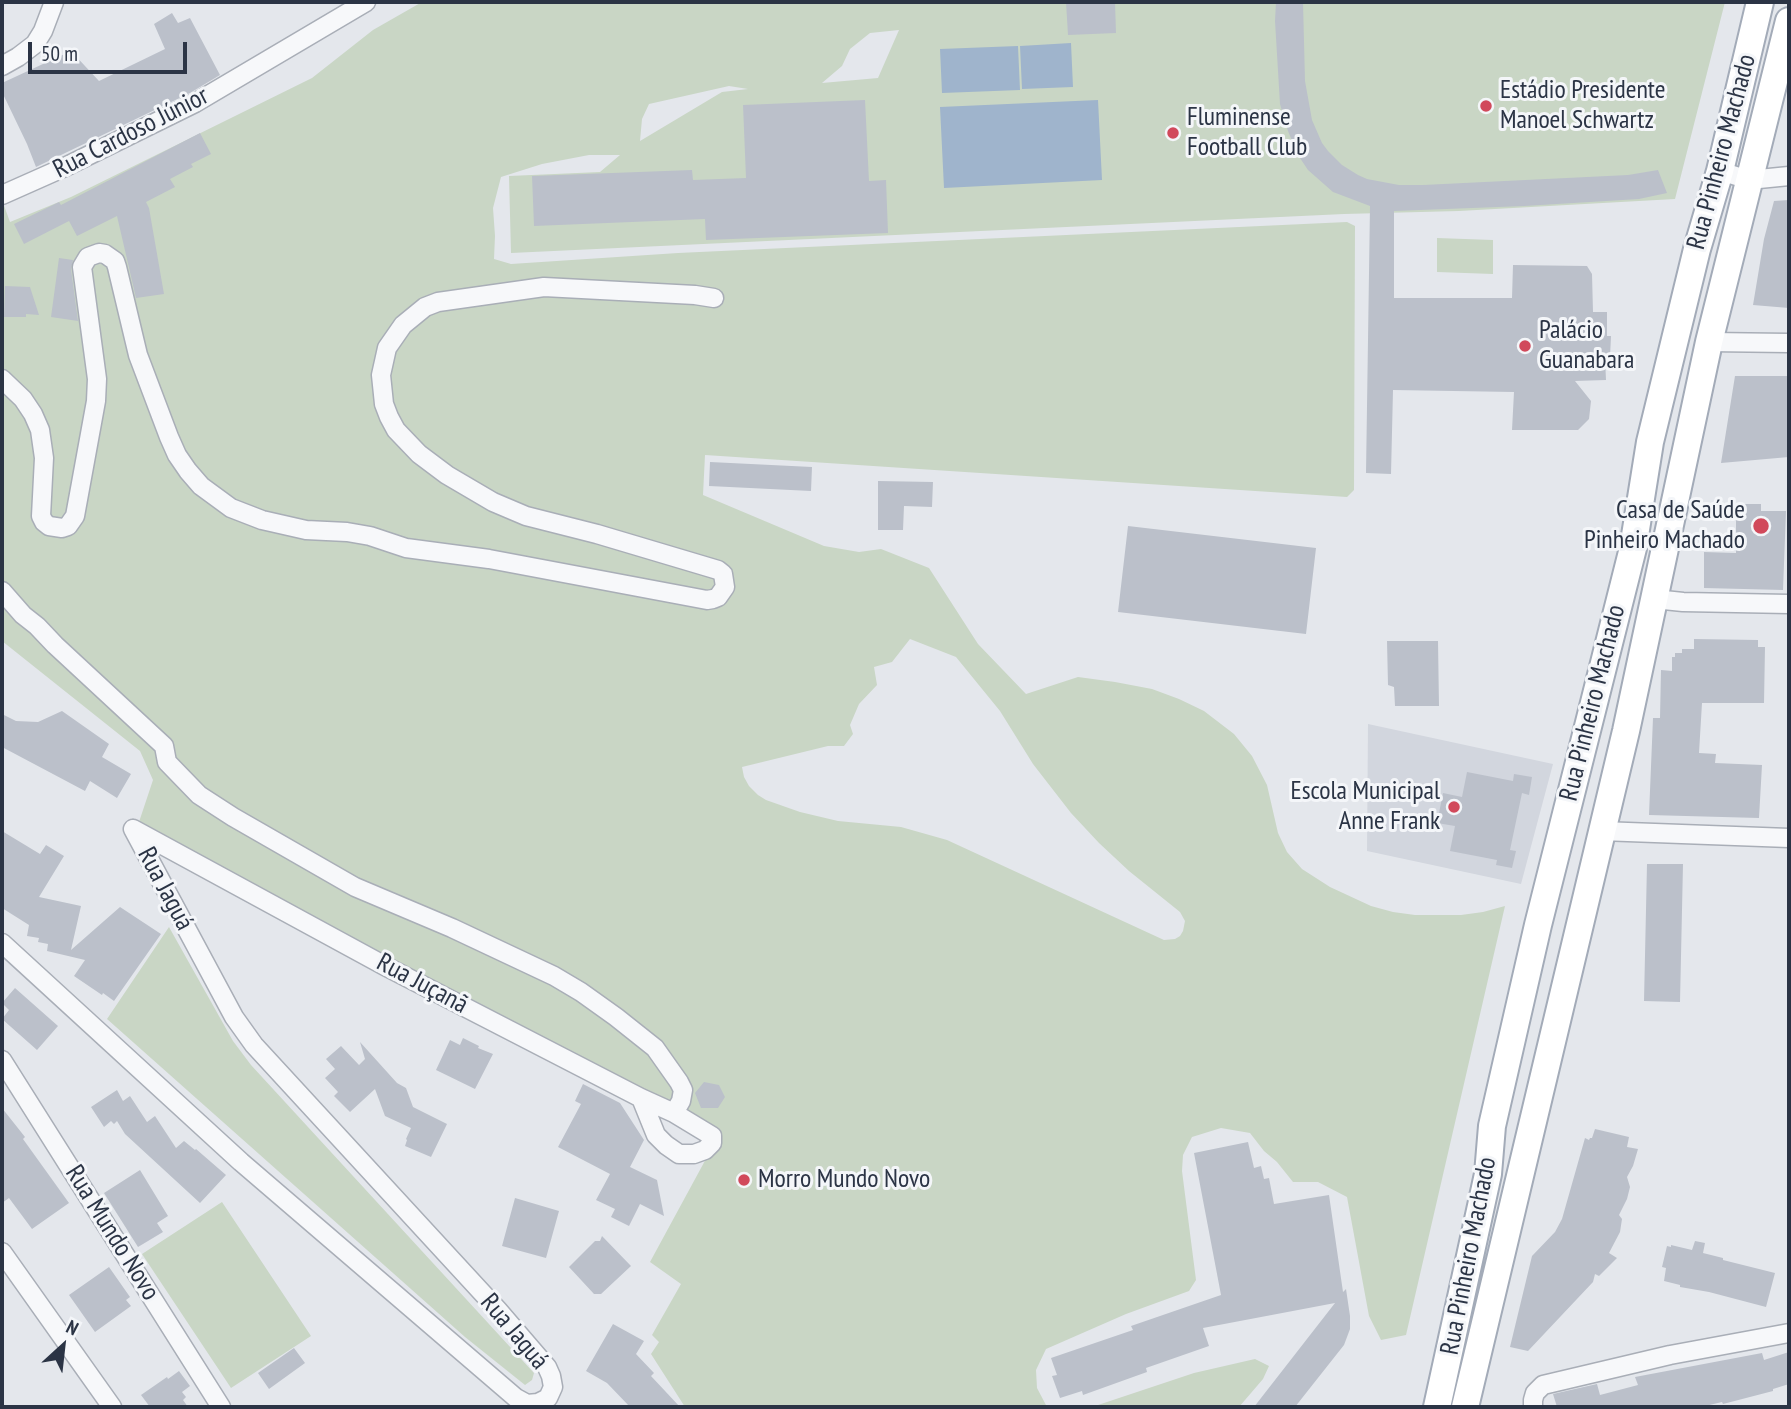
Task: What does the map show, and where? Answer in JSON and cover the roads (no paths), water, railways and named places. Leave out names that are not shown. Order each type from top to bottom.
[{"type":"main road","name":"Rua Pinheiro Machado","points":[[1437,1407],[1488,1174],[1492,1126],[1526,976],[1633,548],[1656,416],[1697,249],[1720,171],[1760,2]]},
{"type":"main road","name":"Rua Pinheiro Machado","points":[[1465,1407],[1626,731],[1709,342],[1789,21]]},
{"type":"street","points":[[2,66],[34,44],[43,31],[54,2]]},
{"type":"street","name":"Rua Cardoso Júnior","points":[[2,195],[195,103],[366,2]]},
{"type":"street","points":[[1720,171],[1749,180],[1789,176]]},
{"type":"street","points":[[2,379],[23,399],[40,430],[44,458],[41,516],[49,526],[68,526],[75,516],[96,401],[97,379],[82,267],[88,257],[105,254],[115,261],[138,355],[177,455],[201,486],[231,508],[262,520],[306,530],[370,536],[406,548],[489,559],[707,600],[719,597],[725,587],[723,574],[718,570],[526,516],[493,502],[447,475],[419,454],[396,430],[384,404],[381,375],[387,348],[398,330],[413,315],[438,302],[544,287],[714,298]]},
{"type":"street","points":[[1709,342],[1789,343]]},
{"type":"street","points":[[2,591],[23,615],[164,746],[167,762],[199,794],[233,817],[355,887],[452,928],[545,972],[581,992],[616,1017],[655,1048],[679,1082],[683,1090],[681,1101],[674,1113]]},
{"type":"street","points":[[1654,599],[1789,604]]},
{"type":"street","name":"Rua Juçanã","points":[[133,830],[385,966],[674,1113],[712,1136],[712,1143],[705,1150],[694,1154],[679,1154],[656,1135],[641,1098]]},
{"type":"street","name":"Rua Jaguá","points":[[2,943],[241,1162],[516,1398],[527,1404],[548,1398],[553,1387],[547,1367],[498,1310],[254,1045],[240,1026],[133,830]]},
{"type":"street","points":[[1601,831],[1789,838]]},
{"type":"street","name":"Rua Mundo Novo","points":[[2,1060],[220,1407]]},
{"type":"street","points":[[2,1252],[112,1407]]},
{"type":"street","points":[[1533,1407],[1535,1393],[1543,1385],[1670,1355],[1789,1333]]},
{"type":"water","points":[[1071,43],[1073,87],[1022,89],[1020,46]]},
{"type":"water","points":[[1018,46],[1020,90],[942,93],[940,49]]},
{"type":"water","points":[[1098,100],[1102,180],[944,188],[940,107]]},
{"type":"place","name":"Estádio Presidente Manoel Schwartz","points":[[1486,106]]},
{"type":"place","name":"Fluminense Football Club","points":[[1173,133]]},
{"type":"place","name":"Palácio Guanabara","points":[[1525,346]]},
{"type":"place","name":"Casa de Saúde Pinheiro Machado","points":[[1761,526]]},
{"type":"place","name":"Escola Municipal Anne Frank","points":[[1454,807]]},
{"type":"place","name":"Morro Mundo Novo","points":[[744,1180]]}]
